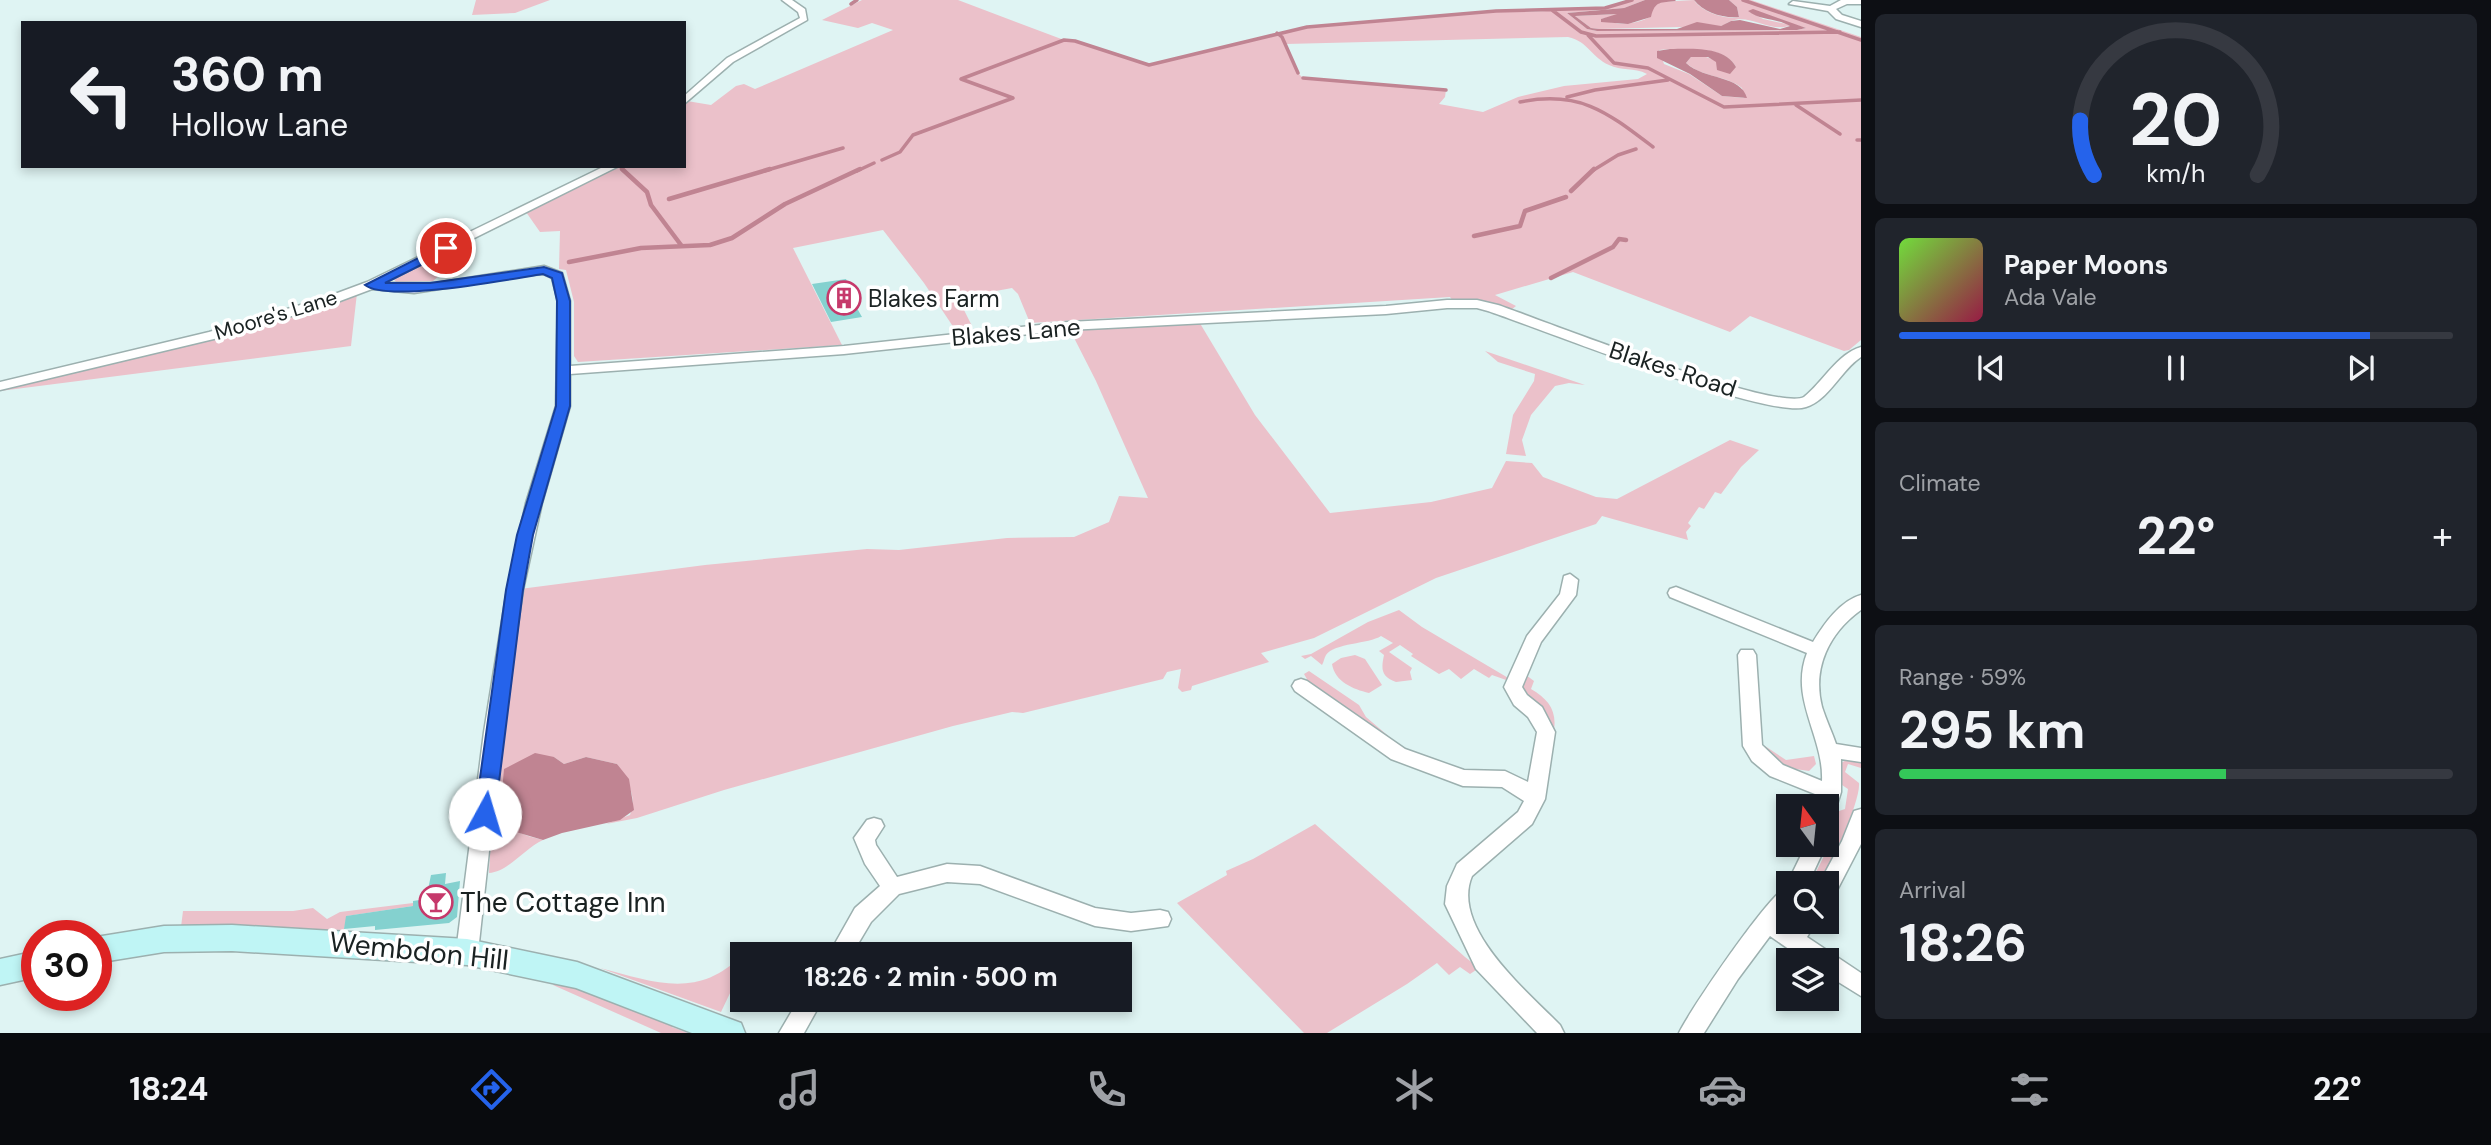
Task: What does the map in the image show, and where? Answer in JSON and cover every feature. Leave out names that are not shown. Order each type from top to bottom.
[{"type":"main road","name":"Wembdon Hill","points":[[112,947],[164,939],[232,938],[467,952],[577,975],[730,1033]]},
{"type":"main road","points":[[0,972],[21,967]]},
{"type":"street","points":[[686,99],[730,60],[800,22],[804,18],[802,11],[786,0]]},
{"type":"street","points":[[1793,4],[1831,9],[1850,0],[1861,1]]},
{"type":"street","points":[[1831,9],[1839,17],[1861,24]]},
{"type":"street","name":"Moore's Lane","points":[[0,386],[250,326],[371,285],[610,168]]},
{"type":"street","points":[[371,285],[398,288],[430,286],[534,271],[553,272],[560,280],[564,301],[565,395],[559,427],[525,535],[509,625],[467,952]]},
{"type":"street","name":"Blakes Lane","points":[[565,370],[806,353],[1068,326],[1468,304]]},
{"type":"street","name":"Blakes Road","points":[[1468,304],[1527,319],[1635,358],[1790,406],[1807,402],[1835,372],[1861,351]]},
{"type":"street","points":[[1552,1033],[1484,962],[1456,904],[1457,886],[1464,870],[1525,818],[1535,799],[1546,732],[1535,712],[1520,701],[1513,687],[1533,640],[1568,595],[1570,580]]},
{"type":"street","points":[[1676,593],[1816,650]]},
{"type":"street","points":[[1829,794],[1828,750],[1811,696],[1810,675],[1816,650],[1834,624],[1861,600]]},
{"type":"street","points":[[1747,655],[1753,746],[1758,757],[1818,794]]},
{"type":"street","points":[[1301,685],[1398,754],[1462,778],[1505,779],[1526,790],[1535,799]]},
{"type":"street","points":[[1828,750],[1861,755]]},
{"type":"street","points":[[1839,871],[1861,817]]},
{"type":"street","points":[[874,826],[864,838],[866,847],[893,887]]},
{"type":"street","points":[[846,942],[863,915],[893,887],[947,873],[980,875],[1095,917],[1131,922],[1160,919]]},
{"type":"street","points":[[1691,1033],[1730,972],[1776,910]]},
{"type":"street","points":[[1766,922],[1776,925]]},
{"type":"street","points":[[1802,934],[1813,948]]},
{"type":"street","points":[[1839,971],[1861,986]]},
{"type":"street","points":[[791,1033],[804,1012]]},
{"type":"shaded area","points":[[476,0],[550,0],[515,13],[472,15]]},
{"type":"shaded area","points":[[862,0],[958,0],[1064,40],[1075,41],[1149,65],[1307,27],[1496,11],[1605,8],[1632,0],[1645,0],[1624,8],[1567,13],[1587,29],[1597,31],[1806,28],[1748,11],[1763,19],[1791,25],[1776,27],[1738,19],[1721,26],[1599,29],[1591,28],[1575,16],[1617,14],[1619,15],[1601,19],[1620,24],[1632,23],[1650,17],[1654,4],[1658,2],[1694,0],[1708,11],[1733,18],[1739,17],[1737,7],[1729,0],[1751,0],[1861,37],[1861,340],[1844,351],[1750,316],[1730,332],[1573,272],[1495,295],[1516,306],[1511,310],[1484,301],[1453,301],[1450,297],[1030,323],[1018,294],[1012,288],[958,298],[972,326],[954,328],[924,283],[883,230],[793,248],[842,345],[578,362],[574,356],[574,302],[566,270],[559,269],[560,231],[540,232],[526,212],[617,168],[686,168],[687,101],[711,105],[736,86],[744,84],[755,89],[893,30],[872,23],[858,28],[822,20]],"holes":[[[1568,37],[1575,39],[1609,65],[1647,74],[1638,79],[1564,86],[1518,97],[1483,112],[1439,104],[1445,97],[1446,90],[1303,78],[1298,73],[1286,44]],[[1659,50],[1707,50],[1724,55],[1736,67],[1703,56],[1691,57],[1686,63],[1736,84],[1742,88],[1744,98],[1722,96],[1689,74],[1664,64]]]},
{"type":"shaded area","points":[[1645,0],[1676,1],[1659,3],[1651,17],[1628,24],[1601,22],[1601,19],[1617,14],[1575,16],[1591,28],[1599,29],[1677,29],[1697,22],[1721,26],[1740,20],[1780,29],[1790,26],[1748,11],[1753,9],[1806,28],[1797,30],[1597,31],[1587,29],[1567,13],[1624,8]]},
{"type":"shaded area","points":[[1694,0],[1729,0],[1737,7],[1739,17],[1714,14]]},
{"type":"shaded area","points":[[1707,50],[1724,55],[1736,67],[1730,74],[1717,70],[1716,62],[1708,57],[1691,57],[1686,63],[1737,85],[1747,98],[1722,96],[1690,74],[1657,58],[1657,51]]},
{"type":"shaded area","points":[[443,252],[448,260],[447,269],[433,281],[396,282],[393,278]]},
{"type":"shaded area","points":[[357,293],[351,346],[0,391],[0,388]]},
{"type":"shaded area","points":[[1198,320],[1255,415],[1330,513],[1431,502],[1492,488],[1506,461],[1532,463],[1543,477],[1596,497],[1617,499],[1730,440],[1759,450],[1741,467],[1721,494],[1715,492],[1704,509],[1699,507],[1688,523],[1691,526],[1686,532],[1688,540],[1602,516],[1596,524],[1436,578],[1314,638],[1261,653],[1269,662],[1192,686],[1191,690],[1182,692],[1178,688],[1181,669],[1167,672],[1163,679],[1023,713],[1012,712],[953,726],[724,790],[637,818],[606,824],[630,815],[632,808],[630,789],[617,764],[586,757],[564,764],[554,757],[500,814],[512,829],[543,840],[503,869],[489,873],[495,765],[520,589],[705,565],[867,549],[899,550],[1007,538],[1074,537],[1109,522],[1119,496],[1148,498],[1096,381],[1068,326]]},
{"type":"shaded area","points":[[1485,351],[1585,385],[1569,383],[1555,386],[1531,415],[1522,440],[1526,456],[1506,454],[1513,415],[1534,381],[1535,374],[1498,362]]},
{"type":"shaded area","points":[[1399,610],[1422,627],[1510,679],[1509,681],[1492,675],[1489,678],[1474,669],[1461,679],[1449,669],[1439,674],[1411,656],[1413,654],[1400,645],[1389,652],[1412,668],[1412,680],[1396,682],[1385,675],[1384,655],[1379,651],[1393,643],[1381,636],[1336,648],[1326,655],[1322,665],[1311,656],[1305,659],[1301,656],[1311,654],[1368,622]]},
{"type":"shaded area","points":[[1355,655],[1365,659],[1382,685],[1369,693],[1346,684],[1334,670],[1332,664],[1341,658]]},
{"type":"shaded area","points":[[1309,671],[1359,705],[1366,717],[1393,740],[1387,741],[1308,681],[1304,674]]},
{"type":"shaded area","points":[[1526,675],[1534,681],[1531,689],[1542,697],[1553,711],[1554,730],[1543,709],[1519,690]]},
{"type":"shaded area","points":[[1765,746],[1786,760],[1814,756],[1816,764],[1809,771],[1782,767],[1760,747]]},
{"type":"shaded area","points":[[535,753],[554,757],[564,764],[586,757],[617,764],[629,779],[634,810],[620,820],[543,840],[516,832],[500,814],[504,769]]},
{"type":"shaded area","points":[[1850,758],[1861,759],[1861,768],[1848,764],[1845,772],[1859,783],[1855,804],[1839,844],[1839,811],[1845,809],[1848,789],[1839,783],[1841,763]]},
{"type":"shaded area","points":[[1315,824],[1479,968],[1470,974],[1460,967],[1449,975],[1437,963],[1327,1033],[1304,1033],[1177,903],[1227,875],[1226,871]]},
{"type":"shaded area","points":[[1823,858],[1832,858],[1826,871],[1816,871]]},
{"type":"shaded area","points":[[413,903],[413,906],[347,916],[344,930],[181,927],[183,911],[293,911],[313,908],[327,919],[340,912]]},
{"type":"shaded area","points":[[730,965],[730,993],[721,1012],[600,968],[675,984],[709,978]]},
{"type":"shaded area","points":[[557,981],[674,1022],[672,1027],[688,1033],[661,1033],[553,985]]},
{"type":"building","name":"Blakes Farm","points":[[846,279],[853,293],[849,294],[862,317],[831,322],[812,284]]},
{"type":"building","name":"The Cottage Inn","points":[[446,873],[445,884],[460,881],[457,917],[449,923],[375,930],[375,926],[344,929],[346,916],[413,906],[413,901],[426,899],[431,875]]},
{"type":"waterway","points":[[851,4],[857,0]]},
{"type":"waterway","points":[[1278,34],[1307,27],[1496,11],[1605,8],[1632,0]]},
{"type":"waterway","points":[[1743,0],[1838,32]]},
{"type":"waterway","points":[[1552,10],[1581,32],[1596,36],[1838,32]]},
{"type":"waterway","points":[[1838,32],[1861,40]]},
{"type":"waterway","points":[[882,160],[900,152],[913,135],[1013,98],[961,79],[1064,40],[1075,41],[1149,65],[1278,34]]},
{"type":"waterway","points":[[1278,34],[1298,73]]},
{"type":"waterway","points":[[1588,35],[1614,63],[1648,68],[1724,107],[1861,100]]},
{"type":"waterway","points":[[1303,78],[1446,90]]},
{"type":"waterway","points":[[1567,97],[1595,90],[1668,80]]},
{"type":"waterway","points":[[1520,102],[1560,99],[1592,107],[1607,114],[1653,147]]},
{"type":"waterway","points":[[1796,105],[1840,134]]},
{"type":"waterway","points":[[764,171],[843,148]]},
{"type":"waterway","points":[[1592,171],[1618,155],[1636,149]]},
{"type":"waterway","points":[[857,171],[874,163]]},
{"type":"waterway","points":[[624,171],[622,169],[647,192],[651,205],[681,245]]},
{"type":"waterway","points":[[669,199],[770,169]]},
{"type":"waterway","points":[[569,262],[641,248],[710,245],[732,238],[785,204],[860,169]]},
{"type":"waterway","points":[[1571,191],[1594,169]]},
{"type":"waterway","points":[[1474,236],[1520,226],[1525,211],[1566,197]]},
{"type":"waterway","points":[[1551,278],[1613,247],[1619,239],[1626,240]]},
{"type":"place","name":"Blakes Farm","points":[[844,298]]},
{"type":"place","name":"The Cottage Inn","points":[[436,902]]},
{"type":"route","points":[[446,248],[371,285],[398,288],[430,286],[544,270],[558,275],[564,301],[565,395],[559,427],[525,535],[514,590],[485,814]]}]
